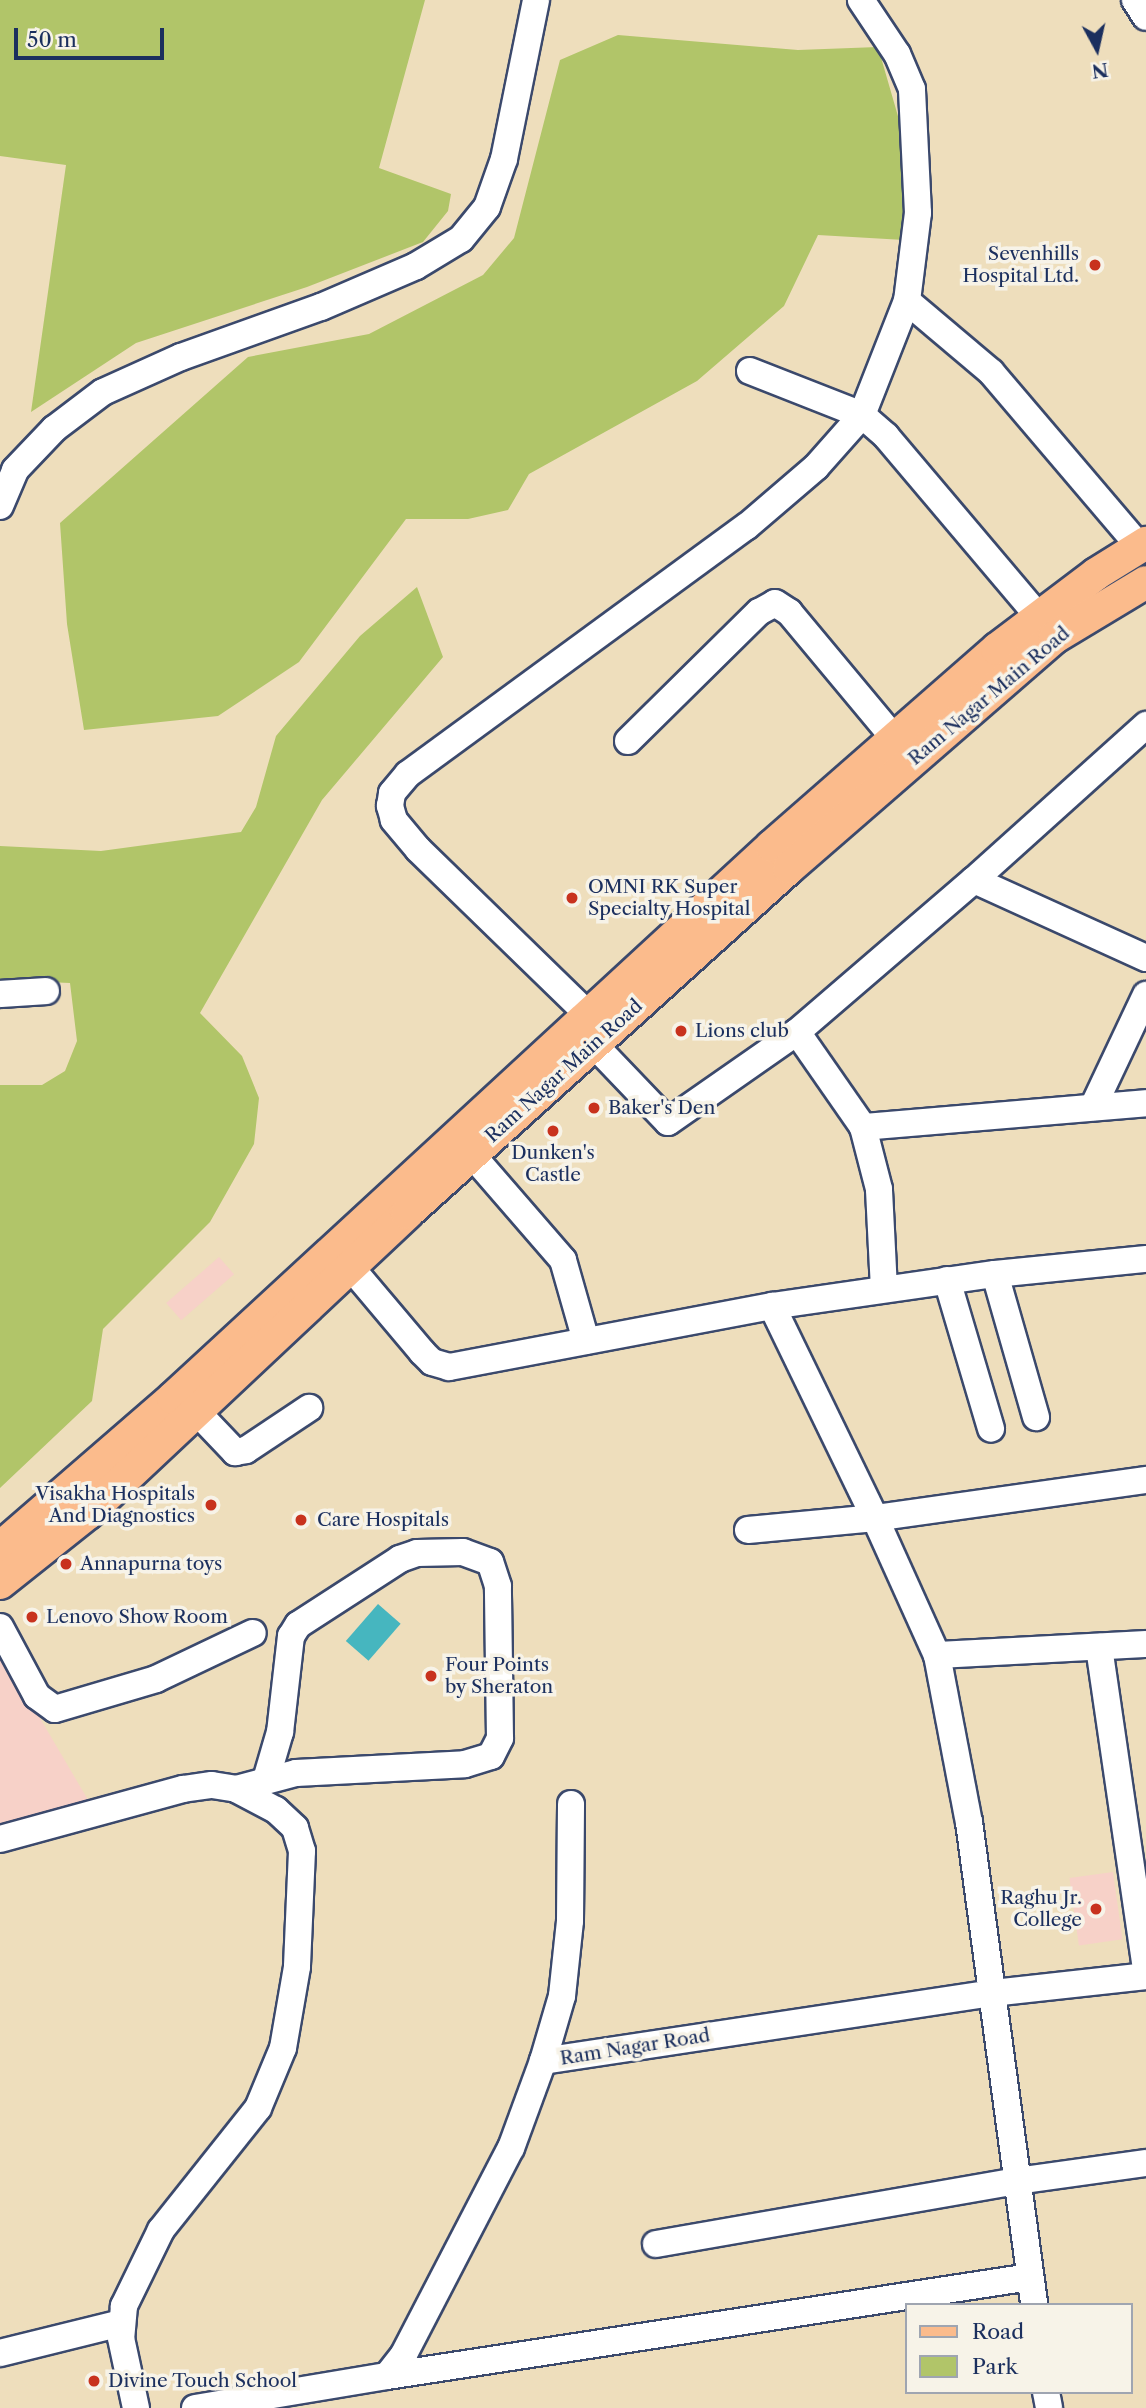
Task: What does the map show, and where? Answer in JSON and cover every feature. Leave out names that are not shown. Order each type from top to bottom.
[{"type":"main road","points":[[0,1548],[173,1398],[343,1258],[592,1030],[895,738],[1038,616],[1143,545]]},
{"type":"main road","name":"Ram Nagar Main Road","points":[[0,1583],[89,1513],[196,1411],[343,1258],[472,1155],[592,1030],[1055,637],[1146,582]]},
{"type":"street","points":[[0,506],[15,470],[54,429],[103,392],[181,357],[321,307],[416,266],[461,239],[487,207],[504,159],[536,0]]},
{"type":"street","points":[[861,0],[897,54],[912,89],[918,213],[907,301],[862,415],[816,467],[746,527],[408,774],[393,793],[390,806],[394,820],[418,849],[592,1030],[668,1122],[797,1032],[974,880],[1146,725]]},
{"type":"street","points":[[1135,0],[1146,17]]},
{"type":"street","points":[[907,301],[991,372],[1143,545]]},
{"type":"street","points":[[750,371],[862,415],[886,436],[1038,616]]},
{"type":"street","points":[[628,741],[759,612],[775,603],[789,612],[895,738]]},
{"type":"street","points":[[974,880],[1146,957]]},
{"type":"street","points":[[0,994],[46,991]]},
{"type":"street","points":[[1093,1107],[1146,995]]},
{"type":"street","points":[[797,1032],[863,1127],[879,1189],[884,1289]]},
{"type":"street","points":[[863,1127],[1146,1103]]},
{"type":"street","points":[[472,1155],[563,1260],[586,1341]]},
{"type":"street","points":[[343,1258],[432,1362],[449,1367],[486,1363],[772,1306],[947,1280],[1146,1259]]},
{"type":"street","points":[[995,1274],[1036,1417]]},
{"type":"street","points":[[947,1280],[991,1429]]},
{"type":"street","points":[[772,1306],[875,1518],[937,1655],[969,1822],[1034,2303]]},
{"type":"street","points":[[196,1411],[235,1452],[246,1450],[309,1408]]},
{"type":"street","points":[[748,1530],[875,1518],[1146,1480]]},
{"type":"street","points":[[0,1839],[183,1789],[212,1785],[236,1788],[266,1780],[332,1770],[465,1765],[491,1756],[500,1738],[498,1586],[491,1562],[463,1552],[408,1556],[363,1579],[298,1625],[291,1636],[280,1732],[266,1780]]},
{"type":"street","points":[[0,1627],[37,1696],[55,1709],[156,1679],[253,1633]]},
{"type":"street","points":[[937,1655],[1146,1644]]},
{"type":"street","points":[[1099,1647],[1146,1974]]},
{"type":"street","points":[[136,2408],[121,2323],[137,2276],[161,2230],[258,2108],[283,2048],[297,1967],[302,1851],[295,1828],[286,1819],[236,1788]]},
{"type":"street","points":[[543,2061],[562,1996],[570,1921],[571,1804]]},
{"type":"street","name":"Ram Nagar Road","points":[[387,2376],[404,2354],[512,2148],[543,2061],[993,1993],[1146,1974]]},
{"type":"street","points":[[656,2244],[1016,2181],[1146,2164]]},
{"type":"street","points":[[195,2408],[1030,2277]]},
{"type":"street","points":[[0,2353],[121,2323]]},
{"type":"shaded area","points":[[219,1257],[234,1274],[181,1320],[166,1303]]},
{"type":"shaded area","points":[[0,1650],[91,1805],[0,1829]]},
{"type":"shaded area","name":"Raghu Jr. College","points":[[1113,1872],[1122,1939],[1079,1945],[1069,1878]]},
{"type":"green space","points":[[0,0],[425,0],[379,168],[451,194],[448,211],[423,242],[307,287],[136,343],[31,412],[66,165],[0,156]]},
{"type":"green space","points":[[618,35],[798,50],[878,47],[904,137],[904,240],[818,235],[784,306],[697,381],[529,474],[508,510],[468,519],[406,519],[299,662],[218,716],[84,730],[67,624],[60,523],[248,357],[369,334],[483,275],[514,238],[560,60]]},
{"type":"green space","points":[[417,587],[443,657],[322,800],[200,1013],[242,1056],[259,1098],[254,1144],[210,1222],[103,1329],[92,1401],[0,1488],[0,1085],[42,1085],[65,1071],[77,1041],[70,983],[0,980],[0,846],[101,851],[241,832],[256,807],[276,736],[360,636]]},
{"type":"water","points":[[378,1604],[401,1624],[368,1661],[346,1641]]},
{"type":"place","name":"Sevenhills Hospital Ltd.","points":[[1095,265]]},
{"type":"place","name":"OMNI RK Super Specialty Hospital","points":[[572,898]]},
{"type":"place","name":"Lions club","points":[[681,1031]]},
{"type":"place","name":"Baker's Den","points":[[594,1108]]},
{"type":"place","name":"Dunken's Castle","points":[[553,1131]]},
{"type":"place","name":"Visakha Hospitals And Diagnostics","points":[[211,1505]]},
{"type":"place","name":"Care Hospitals","points":[[301,1520]]},
{"type":"place","name":"Annapurna toys","points":[[66,1564]]},
{"type":"place","name":"Lenovo Show Room","points":[[32,1617]]},
{"type":"place","name":"Four Points by Sheraton","points":[[431,1676]]},
{"type":"place","name":"Raghu Jr. College","points":[[1096,1909]]},
{"type":"place","name":"Divine Touch School","points":[[94,2381]]}]
